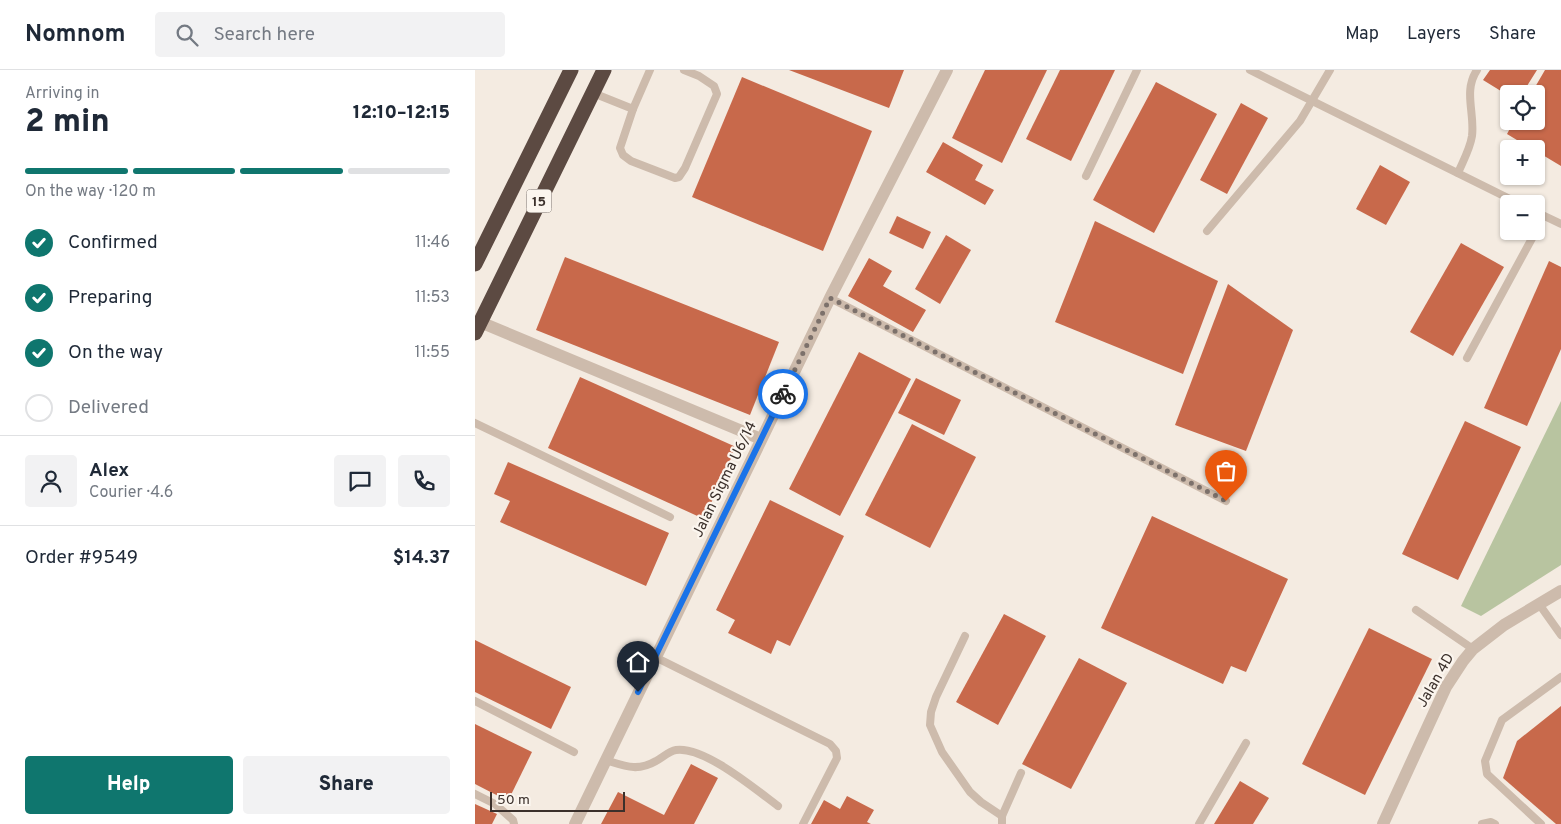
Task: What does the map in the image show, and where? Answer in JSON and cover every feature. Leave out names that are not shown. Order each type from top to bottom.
[{"type":"highway","name":"15","points":[[475,264],[480,243],[571,70]]},
{"type":"highway","name":"15","points":[[478,327],[603,70]]},
{"type":"street","name":"Jalan Sigma U6/14","points":[[575,824],[830,298],[947,70]]},
{"type":"street","points":[[478,327],[761,439]]},
{"type":"street","name":"Jalan 4D","points":[[1383,824],[1446,688],[1473,649],[1504,625],[1561,591]]},
{"type":"lane","points":[[650,70],[621,140],[620,148],[623,155],[631,161],[675,178],[679,177],[685,168],[717,94],[714,86],[699,76],[684,70]]},
{"type":"lane","points":[[1086,176],[1137,70]]},
{"type":"lane","points":[[1250,70],[1502,195]]},
{"type":"lane","points":[[1207,231],[1300,121],[1330,70]]},
{"type":"lane","points":[[1458,173],[1471,137],[1469,94],[1471,83],[1477,70]]},
{"type":"lane","points":[[593,92],[633,109]]},
{"type":"lane","points":[[1545,216],[1561,224]]},
{"type":"lane","points":[[1467,358],[1531,240]]},
{"type":"lane","points":[[830,298],[1226,501]]},
{"type":"lane","points":[[475,423],[671,517]]},
{"type":"lane","points":[[1539,604],[1561,635]]},
{"type":"lane","points":[[1416,610],[1473,649]]},
{"type":"lane","points":[[965,636],[936,697],[931,712],[930,725],[942,752],[970,792],[1002,820],[1021,773]]},
{"type":"lane","points":[[655,657],[830,744],[836,751],[837,758],[803,824]]},
{"type":"lane","points":[[1541,824],[1487,774],[1485,761],[1502,720],[1561,677]]},
{"type":"lane","points":[[475,701],[574,752]]},
{"type":"lane","points":[[1199,824],[1246,743]]},
{"type":"lane","points":[[605,760],[632,768],[644,767],[674,750],[687,750],[703,755],[778,806]]},
{"type":"lane","points":[[475,794],[495,804],[513,820],[514,824]]},
{"type":"lane","points":[[1483,824],[1491,822],[1495,824]]},
{"type":"green space","points":[[1561,401],[1561,565],[1481,616],[1461,606]]},
{"type":"building","points":[[789,70],[904,70],[889,108]]},
{"type":"building","points":[[985,70],[1047,70],[1002,163],[952,138]]},
{"type":"building","points":[[1060,70],[1115,70],[1071,161],[1026,139]]},
{"type":"building","points":[[1490,70],[1537,70],[1528,85],[1500,85],[1500,90],[1483,80]]},
{"type":"building","points":[[1545,70],[1561,70],[1561,166],[1545,156],[1545,140],[1517,140],[1507,134],[1509,130],[1545,130],[1545,85],[1536,85]]},
{"type":"building","points":[[742,77],[872,131],[823,251],[692,197]]},
{"type":"building","points":[[1156,82],[1217,114],[1154,233],[1093,200]]},
{"type":"building","points":[[1241,103],[1268,118],[1227,194],[1200,180]]},
{"type":"building","points":[[943,142],[983,165],[975,180],[994,190],[985,205],[926,172]]},
{"type":"building","points":[[1380,165],[1410,182],[1386,225],[1356,209]]},
{"type":"building","points":[[897,216],[931,232],[923,249],[889,233]]},
{"type":"building","points":[[1095,221],[1218,281],[1183,374],[1055,322]]},
{"type":"building","points":[[946,235],[971,250],[940,304],[915,289]]},
{"type":"building","points":[[1461,243],[1504,267],[1453,356],[1410,332]]},
{"type":"building","points":[[565,257],[779,342],[750,415],[536,330]]},
{"type":"building","points":[[869,258],[892,271],[883,286],[926,310],[913,332],[848,296]]},
{"type":"building","points":[[1549,261],[1561,267],[1561,349],[1527,426],[1484,408]]},
{"type":"building","points":[[1228,284],[1293,330],[1246,451],[1175,425]]},
{"type":"building","points":[[859,352],[911,379],[840,516],[789,489]]},
{"type":"building","points":[[580,377],[736,447],[704,519],[548,448]]},
{"type":"building","points":[[916,378],[961,400],[944,435],[898,413]]},
{"type":"building","points":[[1465,421],[1521,447],[1458,580],[1402,554]]},
{"type":"building","points":[[912,424],[976,457],[930,548],[865,515]]},
{"type":"building","points":[[508,462],[669,533],[646,586],[500,522],[510,501],[494,494]]},
{"type":"building","points":[[770,500],[844,536],[790,646],[777,640],[771,654],[728,633],[735,620],[716,610]]},
{"type":"building","points":[[1152,516],[1288,579],[1246,672],[1231,666],[1223,684],[1101,628]]},
{"type":"building","points":[[1004,614],[1046,636],[998,725],[956,702]]},
{"type":"building","points":[[1369,628],[1432,659],[1365,795],[1302,764]]},
{"type":"building","points":[[475,640],[571,687],[551,729],[475,692]]},
{"type":"building","points":[[1079,658],[1127,683],[1071,789],[1022,764]]},
{"type":"building","points":[[1561,706],[1561,824],[1556,824],[1503,778],[1517,741]]},
{"type":"building","points":[[475,724],[532,752],[508,801],[475,784]]},
{"type":"building","points":[[691,764],[718,778],[694,824],[601,824],[618,792],[664,815]]},
{"type":"building","points":[[1240,781],[1269,798],[1253,824],[1214,824]]},
{"type":"building","points":[[847,796],[874,810],[867,822],[871,824],[811,824],[824,800],[840,809]]},
{"type":"building","points":[[475,804],[497,814],[492,824],[475,824]]},
{"type":"way so far","points":[[783,394],[830,298],[1226,501]]},
{"type":"route","points":[[638,692],[783,394]]}]
